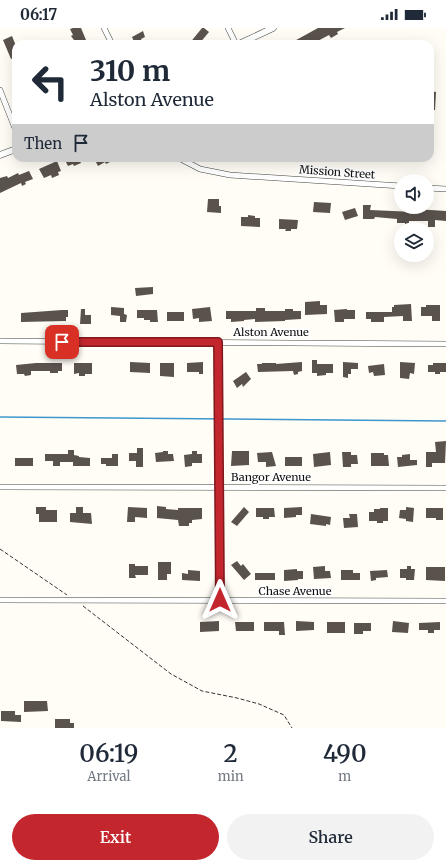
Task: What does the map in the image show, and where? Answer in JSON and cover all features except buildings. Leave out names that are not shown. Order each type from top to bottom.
[{"type":"street","points":[[104,28],[110,40]]},
{"type":"street","points":[[228,28],[235,40]]},
{"type":"street","points":[[246,40],[273,28]]},
{"type":"street","points":[[0,90],[12,121]]},
{"type":"street","points":[[0,155],[12,150]]},
{"type":"street","name":"Mission Street","points":[[187,162],[200,169],[230,175],[394,186]]},
{"type":"street","points":[[434,188],[446,189]]},
{"type":"street","name":"Alston Avenue","points":[[0,341],[446,344]]},
{"type":"street","points":[[218,342],[220,600]]},
{"type":"street","name":"Bangor Avenue","points":[[0,487],[446,488]]},
{"type":"street","name":"Chase Avenue","points":[[0,600],[446,601]]},
{"type":"path","points":[[0,549],[76,600],[171,674],[202,691],[259,704],[284,715],[292,728]]},
{"type":"waterway","points":[[0,417],[446,421]]},
{"type":"route","points":[[62,342],[218,342],[220,600]]}]
